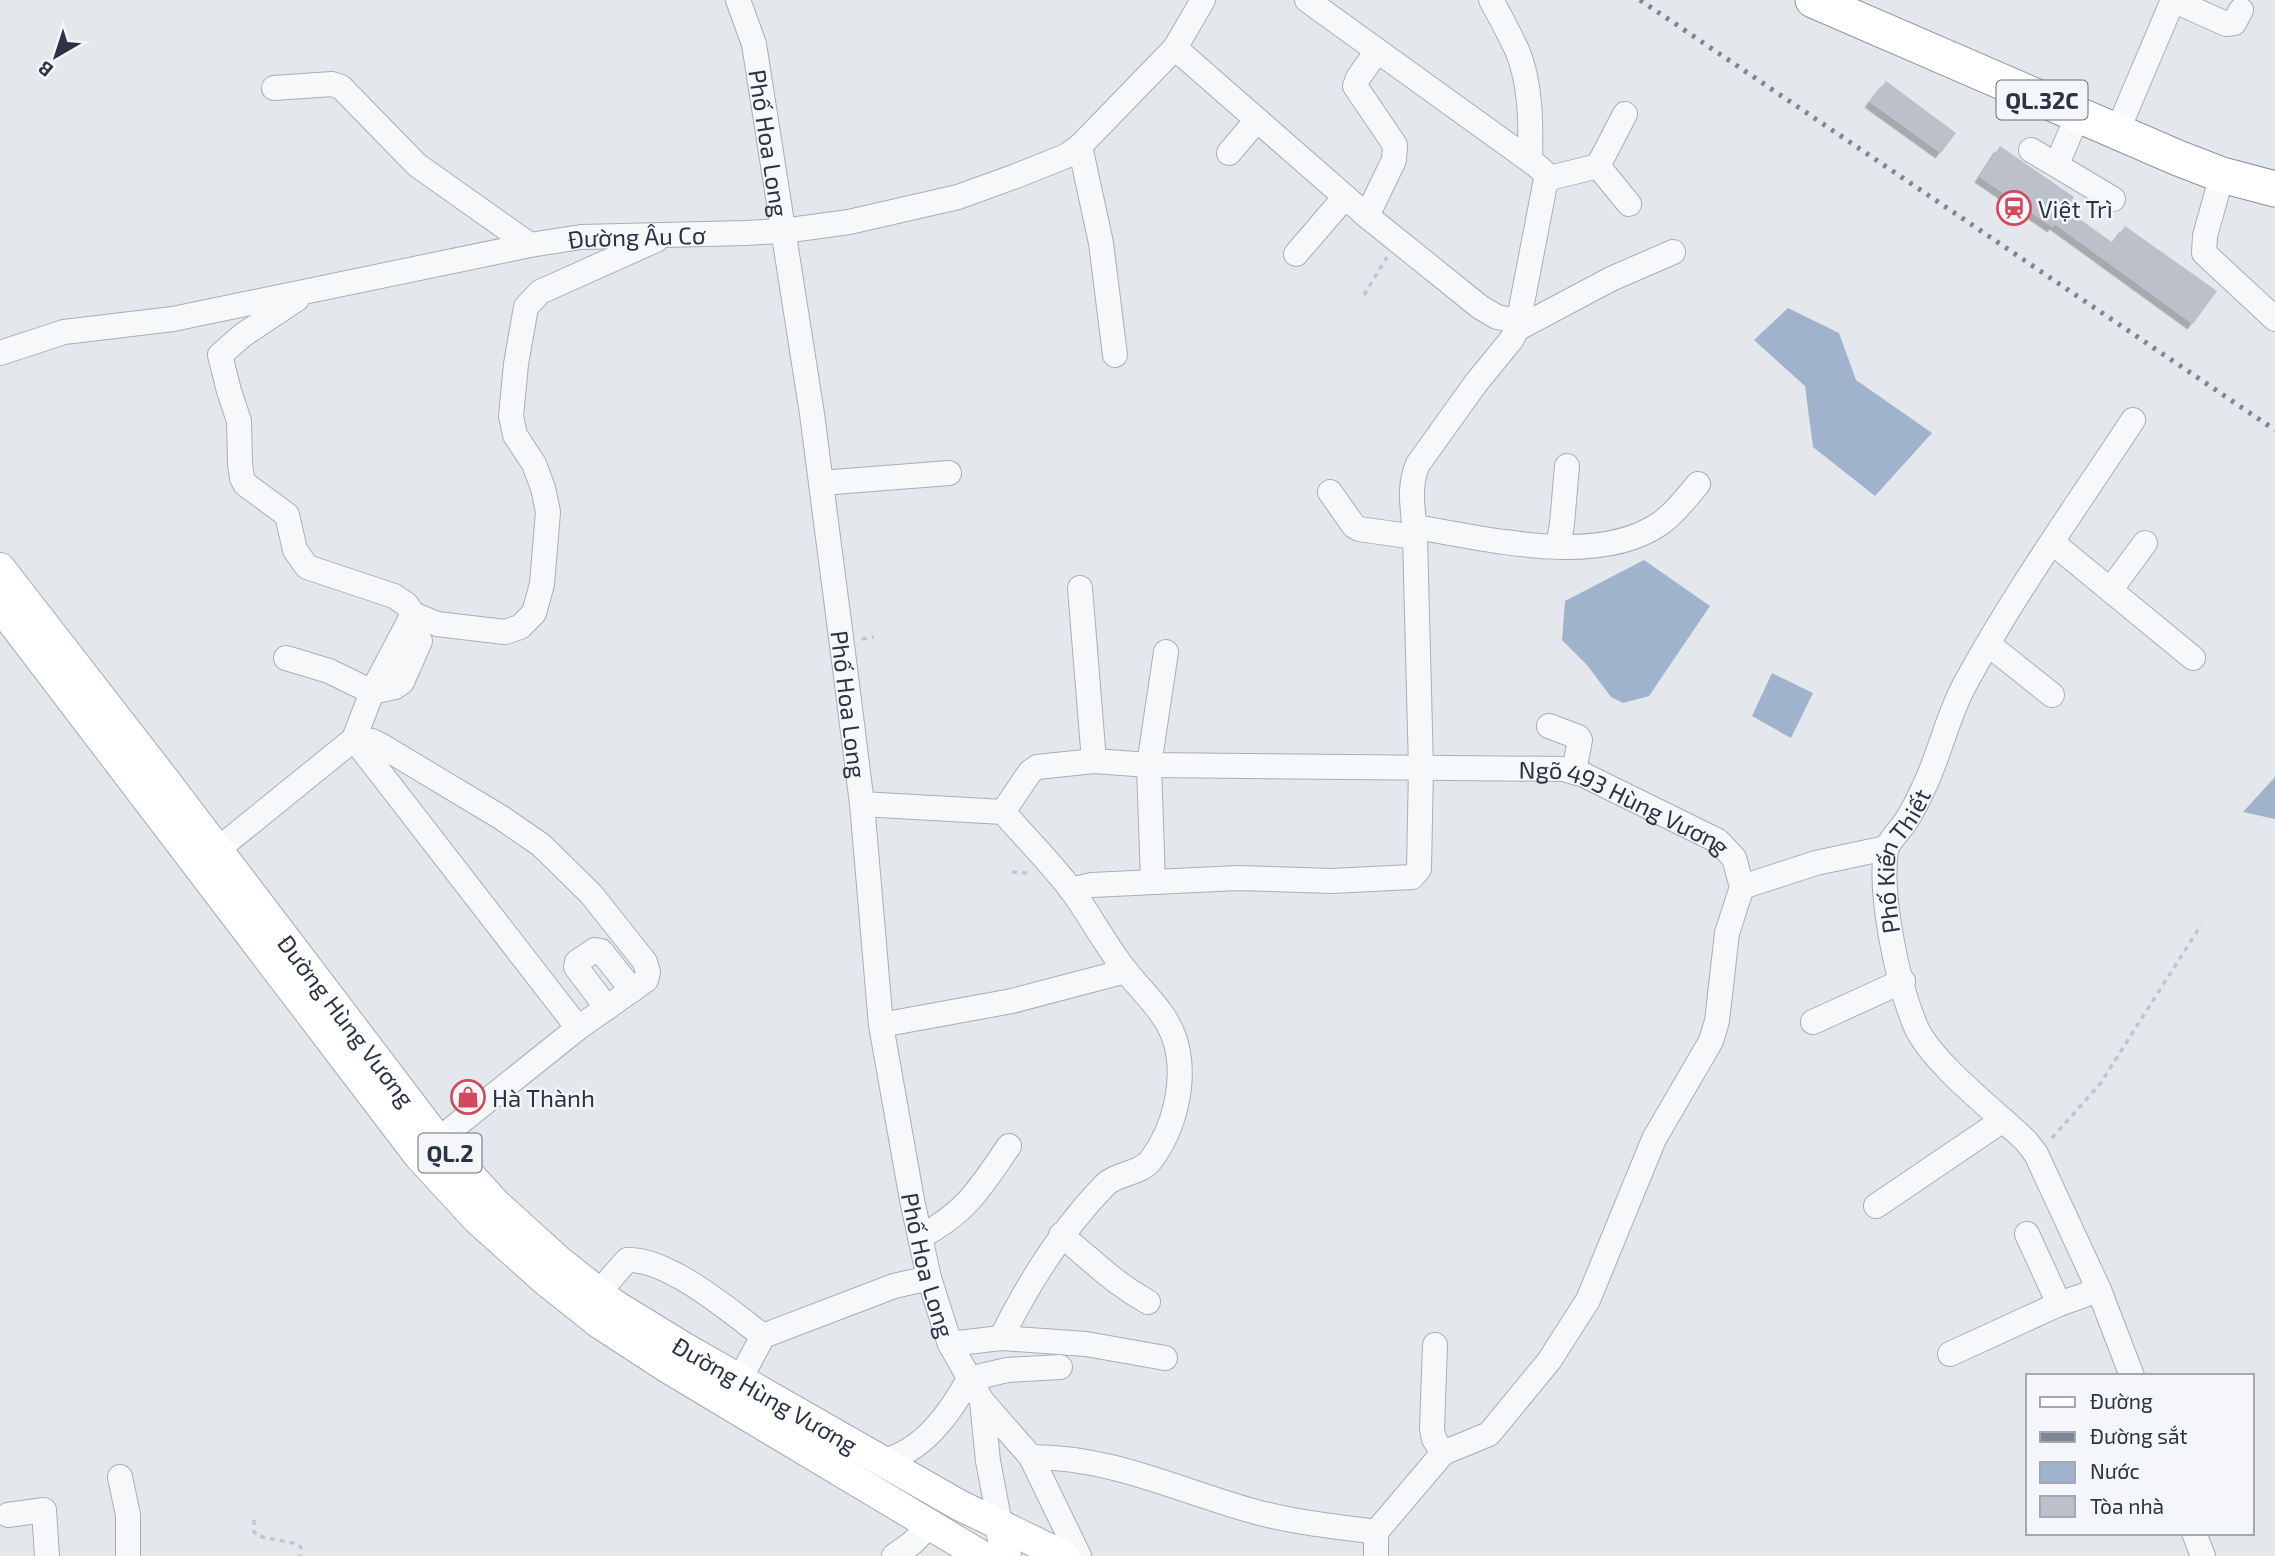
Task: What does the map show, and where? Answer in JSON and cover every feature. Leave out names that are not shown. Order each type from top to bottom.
[{"type":"highway","name":"QL.32C","points":[[1813,0],[2117,132],[2222,174],[2275,189]]},
{"type":"main road","name":"Đường Hùng Vương","points":[[0,568],[438,1140],[495,1203],[559,1261],[599,1292],[683,1347],[959,1505],[1064,1556]]},
{"type":"main road","name":"Đường Hùng Vương","points":[[0,606],[419,1156],[477,1219],[598,1323],[668,1368],[982,1556]]},
{"type":"main road","points":[[1000,1524],[1006,1556]]},
{"type":"street","name":"Phố Hoa Long","points":[[738,0],[754,44],[821,483],[862,804],[881,1024],[920,1237],[929,1278],[950,1344],[982,1401],[1031,1457],[1079,1556]]},
{"type":"street","name":"Đường Âu Cơ","points":[[0,353],[64,332],[173,319],[530,245],[581,237],[783,231],[849,222],[958,197],[1066,156],[1080,146],[1175,48],[1203,0]]},
{"type":"street","points":[[1072,890],[1092,885],[1238,878],[1331,881],[1412,877],[1419,869],[1421,768],[1415,532],[1411,485],[1418,464],[1476,383],[1512,339],[1546,179],[1544,172],[1530,160],[1307,0]]},
{"type":"street","points":[[1491,0],[1518,52],[1531,132],[1530,160]]},
{"type":"street","points":[[2117,132],[2173,0],[2226,24],[2234,23],[2241,10]]},
{"type":"street","points":[[1175,48],[1397,241],[1488,313],[1517,325],[1673,252]]},
{"type":"street","points":[[1367,216],[1394,160],[1395,152],[1395,145],[1354,86],[1377,51]]},
{"type":"street","points":[[274,88],[332,84],[341,88],[417,164],[530,245]]},
{"type":"street","points":[[1546,179],[1598,166],[1625,114]]},
{"type":"street","points":[[2057,164],[2078,115]]},
{"type":"street","points":[[1229,153],[1257,120]]},
{"type":"street","points":[[1080,146],[1101,243],[1115,355]]},
{"type":"street","points":[[2031,150],[2113,199]]},
{"type":"street","points":[[1598,166],[1629,204]]},
{"type":"street","points":[[2222,174],[2204,236],[2204,253],[2275,319]]},
{"type":"street","points":[[1296,254],[1345,197]]},
{"type":"street","points":[[310,291],[243,335],[220,355],[239,421],[242,478],[250,489],[287,515],[295,550],[301,560],[315,571],[394,596],[414,614],[437,624],[505,632],[520,627],[534,613],[542,584],[548,512],[534,464],[515,435],[511,416],[516,364],[526,307],[540,292],[666,235]]},
{"type":"street","name":"Phố Kiến Thiết","points":[[2131,1374],[2099,1290],[2036,1154],[2026,1141],[1934,1054],[1917,1028],[1894,949],[1886,901],[1886,848],[1920,796],[1937,760],[1954,707],[1988,644],[2021,589],[2133,420]]},
{"type":"street","points":[[1558,546],[1567,466]]},
{"type":"street","points":[[821,483],[949,473]]},
{"type":"street","points":[[1330,492],[1359,529],[1575,548],[1612,544],[1662,523],[1698,484]]},
{"type":"street","points":[[2053,543],[2193,658]]},
{"type":"street","points":[[2111,589],[2145,543]]},
{"type":"street","points":[[1080,588],[1094,761]]},
{"type":"street","points":[[217,850],[354,739],[372,692],[414,614]]},
{"type":"street","points":[[286,658],[329,671],[372,692],[395,687],[402,682],[420,641]]},
{"type":"street","points":[[1988,644],[2052,695]]},
{"type":"street","points":[[1153,882],[1149,765],[1166,652]]},
{"type":"street","points":[[1549,726],[1580,740],[1574,771]]},
{"type":"street","points":[[354,739],[372,741],[382,746],[502,818],[541,845],[591,894],[645,962],[648,972],[646,980],[578,1028],[438,1140]]},
{"type":"street","points":[[354,739],[578,1028]]},
{"type":"street","name":"Ngõ 493 Hùng Vương","points":[[1003,812],[1030,772],[1037,767],[1094,761],[1149,765],[1563,769],[1574,771],[1718,841],[1734,858],[1742,887],[1727,933],[1717,1021],[1711,1041],[1654,1139],[1588,1300],[1549,1362],[1512,1409],[1489,1434],[1443,1453],[1376,1544]]},
{"type":"street","points":[[862,804],[1003,812],[1072,890],[1125,971],[1162,1013],[1175,1040],[1178,1076],[1175,1112],[1165,1139],[1149,1164],[1108,1182],[1061,1235],[1018,1304],[1001,1338]]},
{"type":"street","points":[[1742,887],[1816,863],[1886,848]]},
{"type":"street","points":[[607,1008],[576,967],[578,962],[595,950],[601,951],[632,990]]},
{"type":"street","points":[[881,1024],[1012,1001],[1125,971]]},
{"type":"street","points":[[1813,1022],[1903,981]]},
{"type":"street","points":[[1877,1206],[2003,1120]]},
{"type":"street","points":[[920,1237],[945,1224],[961,1211],[1009,1146]]},
{"type":"street","points":[[2027,1234],[2059,1304]]},
{"type":"street","points":[[1061,1235],[1122,1288],[1148,1302]]},
{"type":"street","points":[[599,1292],[628,1260],[636,1259],[660,1266],[712,1298],[763,1336]]},
{"type":"street","points":[[740,1379],[763,1336],[894,1286],[929,1278]]},
{"type":"street","points":[[1950,1354],[2059,1304],[2099,1290]]},
{"type":"street","points":[[950,1344],[1001,1338],[1086,1344],[1165,1358]]},
{"type":"street","points":[[1435,1345],[1432,1435],[1443,1453]]},
{"type":"street","points":[[882,1461],[900,1454],[925,1437],[950,1410],[969,1379],[1007,1370],[1060,1367]]},
{"type":"street","name":"Phố Hoa Long","points":[[982,1401],[988,1461],[1000,1524]]},
{"type":"street","points":[[1031,1457],[1063,1457],[1100,1463],[1249,1510],[1306,1522],[1376,1544]]},
{"type":"street","points":[[120,1476],[128,1515],[128,1556]]},
{"type":"street","points":[[8,1515],[44,1510],[47,1556]]},
{"type":"street","points":[[894,1556],[931,1524]]},
{"type":"street","points":[[2195,1535],[2203,1556]]},
{"type":"path","points":[[1364,295],[1397,241]]},
{"type":"path","points":[[2036,1154],[2100,1084],[2201,925]]},
{"type":"path","points":[[254,1520],[254,1532],[258,1536],[298,1544],[301,1548],[300,1556]]},
{"type":"water","points":[[1788,308],[1839,333],[1856,380],[1932,433],[1875,496],[1813,447],[1805,386],[1754,340]]},
{"type":"water","points":[[1644,560],[1710,606],[1649,696],[1623,703],[1611,697],[1587,665],[1562,640],[1565,601]]},
{"type":"water","points":[[1772,673],[1813,693],[1791,738],[1752,716]]},
{"type":"water","points":[[2275,777],[2275,819],[2243,812]]},
{"type":"building","points":[[1886,81],[1956,133],[1941,153],[1870,102]]},
{"type":"building","points":[[2000,146],[2074,197],[2066,209],[2113,243],[2125,226],[2217,291],[2193,324],[2055,224],[2053,227],[1980,177]]},
{"type":"railway","points":[[1640,0],[2275,430]]},
{"type":"place","name":"Việt Trì","points":[[2014,208]]},
{"type":"place","name":"Hà Thành","points":[[468,1097]]}]
